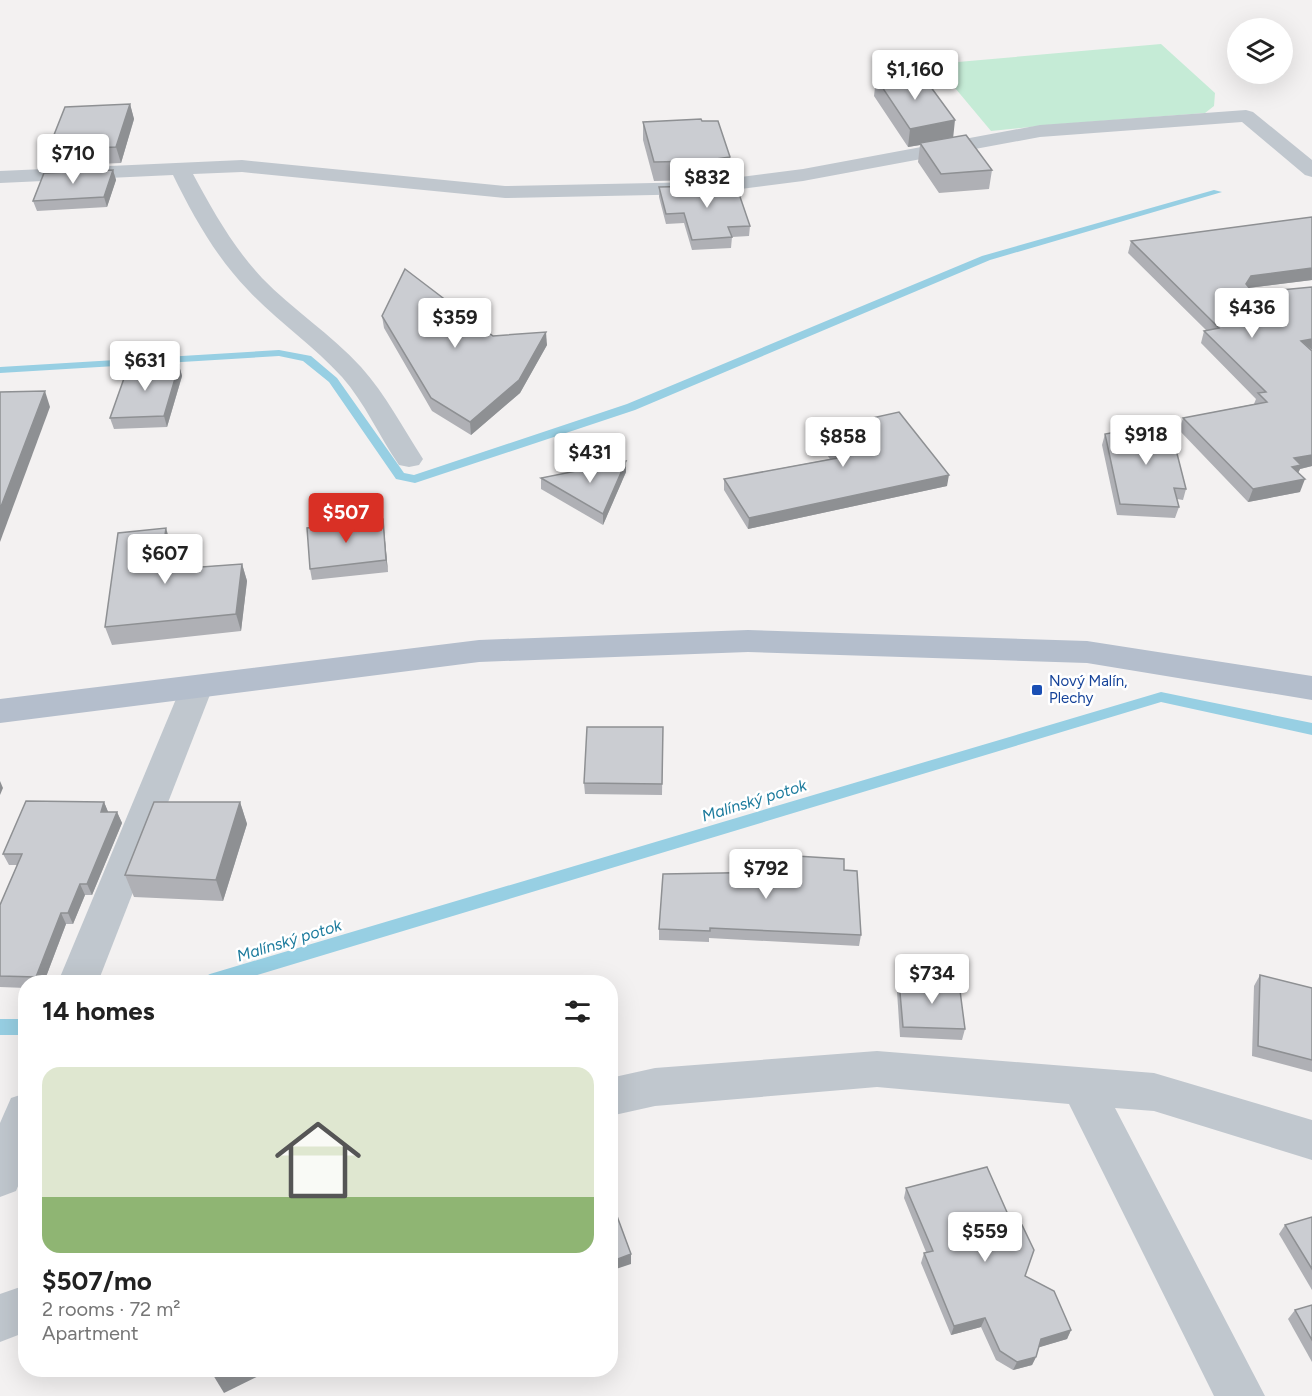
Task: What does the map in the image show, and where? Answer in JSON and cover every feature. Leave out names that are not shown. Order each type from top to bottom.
[{"type":"main road","points":[[4,709],[479,651],[748,641],[1087,652],[1312,687]]},
{"type":"street","points":[[0,177],[242,166],[505,192],[702,188],[803,175],[1040,131],[1246,116],[1312,171]]},
{"type":"street","points":[[180,169],[200,208],[227,252],[267,297],[317,340],[362,384],[409,459]]},
{"type":"street","points":[[81,975],[197,687]]},
{"type":"street","points":[[618,1095],[656,1087],[877,1070],[1154,1092],[1312,1140]]},
{"type":"street","points":[[1081,1085],[1240,1396]]},
{"type":"street","points":[[0,1176],[18,1132]]},
{"type":"street","points":[[0,1318],[18,1311]]},
{"type":"green space","points":[[1161,44],[1215,93],[1214,106],[1205,113],[991,131],[935,64]]},
{"type":"building","points":[[922,75],[955,120],[910,129],[876,78]]},
{"type":"building","points":[[130,104],[116,147],[48,150],[65,107]]},
{"type":"building","points":[[701,119],[702,121],[718,121],[730,157],[702,161],[654,162],[643,122]]},
{"type":"building","points":[[966,135],[992,170],[941,174],[920,143]]},
{"type":"building","points":[[113,170],[104,197],[33,201],[44,173]]},
{"type":"building","points":[[735,182],[750,226],[728,227],[732,237],[692,240],[684,213],[666,214],[659,187],[703,186]]},
{"type":"building","points":[[1312,217],[1312,268],[1251,276],[1246,284],[1251,290],[1259,292],[1312,287],[1312,339],[1301,341],[1312,351],[1312,455],[1294,458],[1301,465],[1292,467],[1305,479],[1253,489],[1183,418],[1267,402],[1258,393],[1266,392],[1204,331],[1219,328],[1131,241]]},
{"type":"building","points":[[405,269],[493,336],[546,332],[519,380],[470,422],[431,398],[382,316]]},
{"type":"building","points":[[179,365],[164,416],[110,418],[128,367]]},
{"type":"building","points":[[45,391],[0,509],[0,392]]},
{"type":"building","points":[[899,412],[949,475],[749,518],[724,479],[838,458],[818,430]]},
{"type":"building","points":[[1169,422],[1186,489],[1174,488],[1179,507],[1120,504],[1105,434]]},
{"type":"building","points":[[626,461],[603,514],[541,478]]},
{"type":"building","points":[[383,519],[386,560],[310,569],[307,528]]},
{"type":"building","points":[[166,528],[160,570],[242,564],[236,614],[105,627],[118,533]]},
{"type":"building","points":[[587,727],[663,727],[662,784],[584,783]]},
{"type":"building","points":[[26,801],[104,802],[101,812],[117,812],[87,884],[80,884],[68,913],[61,913],[37,975],[0,976],[0,905],[22,854],[3,854]]},
{"type":"building","points":[[154,802],[240,802],[216,880],[125,875]]},
{"type":"building","points":[[796,856],[844,859],[844,870],[857,871],[861,935],[710,928],[710,931],[659,929],[663,874],[779,872],[779,868],[797,868]]},
{"type":"building","points":[[1260,975],[1312,988],[1312,1060],[1258,1046]]},
{"type":"building","points":[[899,981],[959,983],[965,1029],[903,1027]]},
{"type":"building","points":[[987,1167],[1014,1228],[1022,1225],[1034,1250],[1025,1276],[1054,1291],[1071,1330],[1041,1339],[1036,1357],[1017,1362],[1000,1351],[985,1318],[954,1326],[924,1253],[933,1251],[906,1188]]},
{"type":"building","points":[[1312,1217],[1312,1269],[1285,1225]]},
{"type":"building","points":[[618,1219],[631,1254],[618,1259]]},
{"type":"building","points":[[1312,1305],[1312,1340],[1295,1310]]},
{"type":"waterway","points":[[0,370],[279,353],[307,358],[333,380],[400,476],[415,479],[631,407],[986,258],[1217,192]]},
{"type":"waterway","name":"Malínský potok","points":[[233,975],[1161,697],[1312,729]]},
{"type":"waterway","name":"Malínský potok","points":[[0,1027],[18,1027]]},
{"type":"place","name":"Nový Malín, Plechy","points":[[1037,690]]}]
